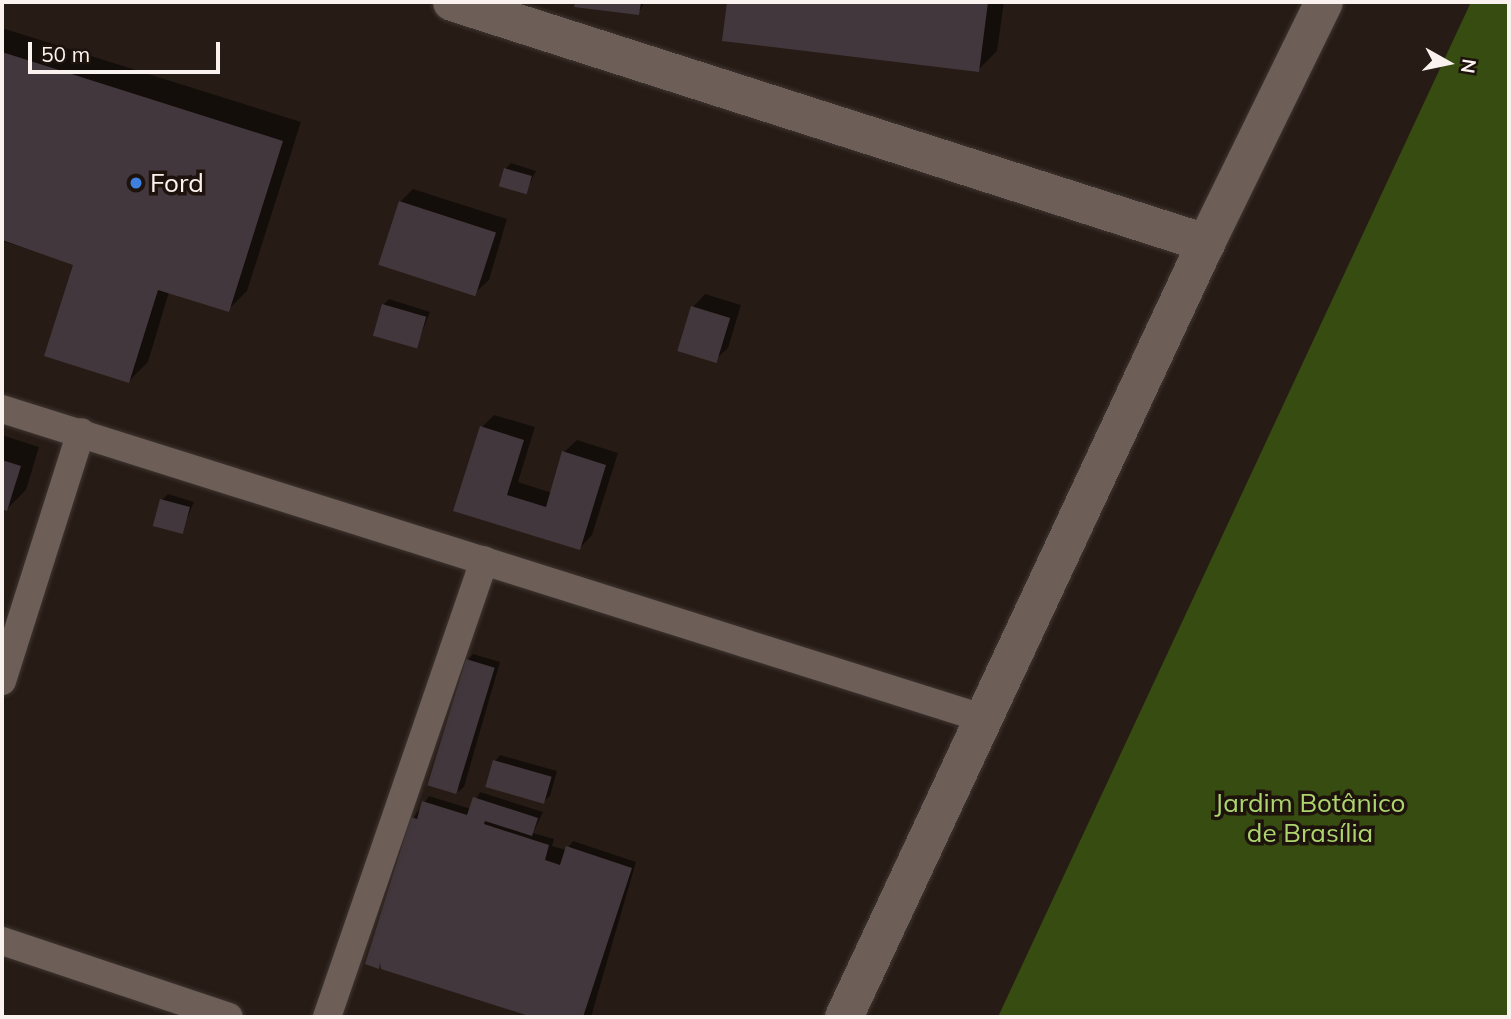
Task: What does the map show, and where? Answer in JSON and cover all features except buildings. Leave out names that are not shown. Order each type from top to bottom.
[{"type":"main road","points":[[452,2],[1206,243]]},
{"type":"main road","points":[[844,1017],[1206,243],[1324,2]]},
{"type":"street","points":[[2,409],[982,718]]},
{"type":"street","points":[[2,681],[81,432]]},
{"type":"street","points":[[327,1017],[484,560]]},
{"type":"street","points":[[2,941],[229,1017]]},
{"type":"green space","name":"Jardim Botânico de Brasília","points":[[1471,2],[1509,2],[1509,1017],[998,1017]]},
{"type":"place","name":"Ford","points":[[136,183]]}]
